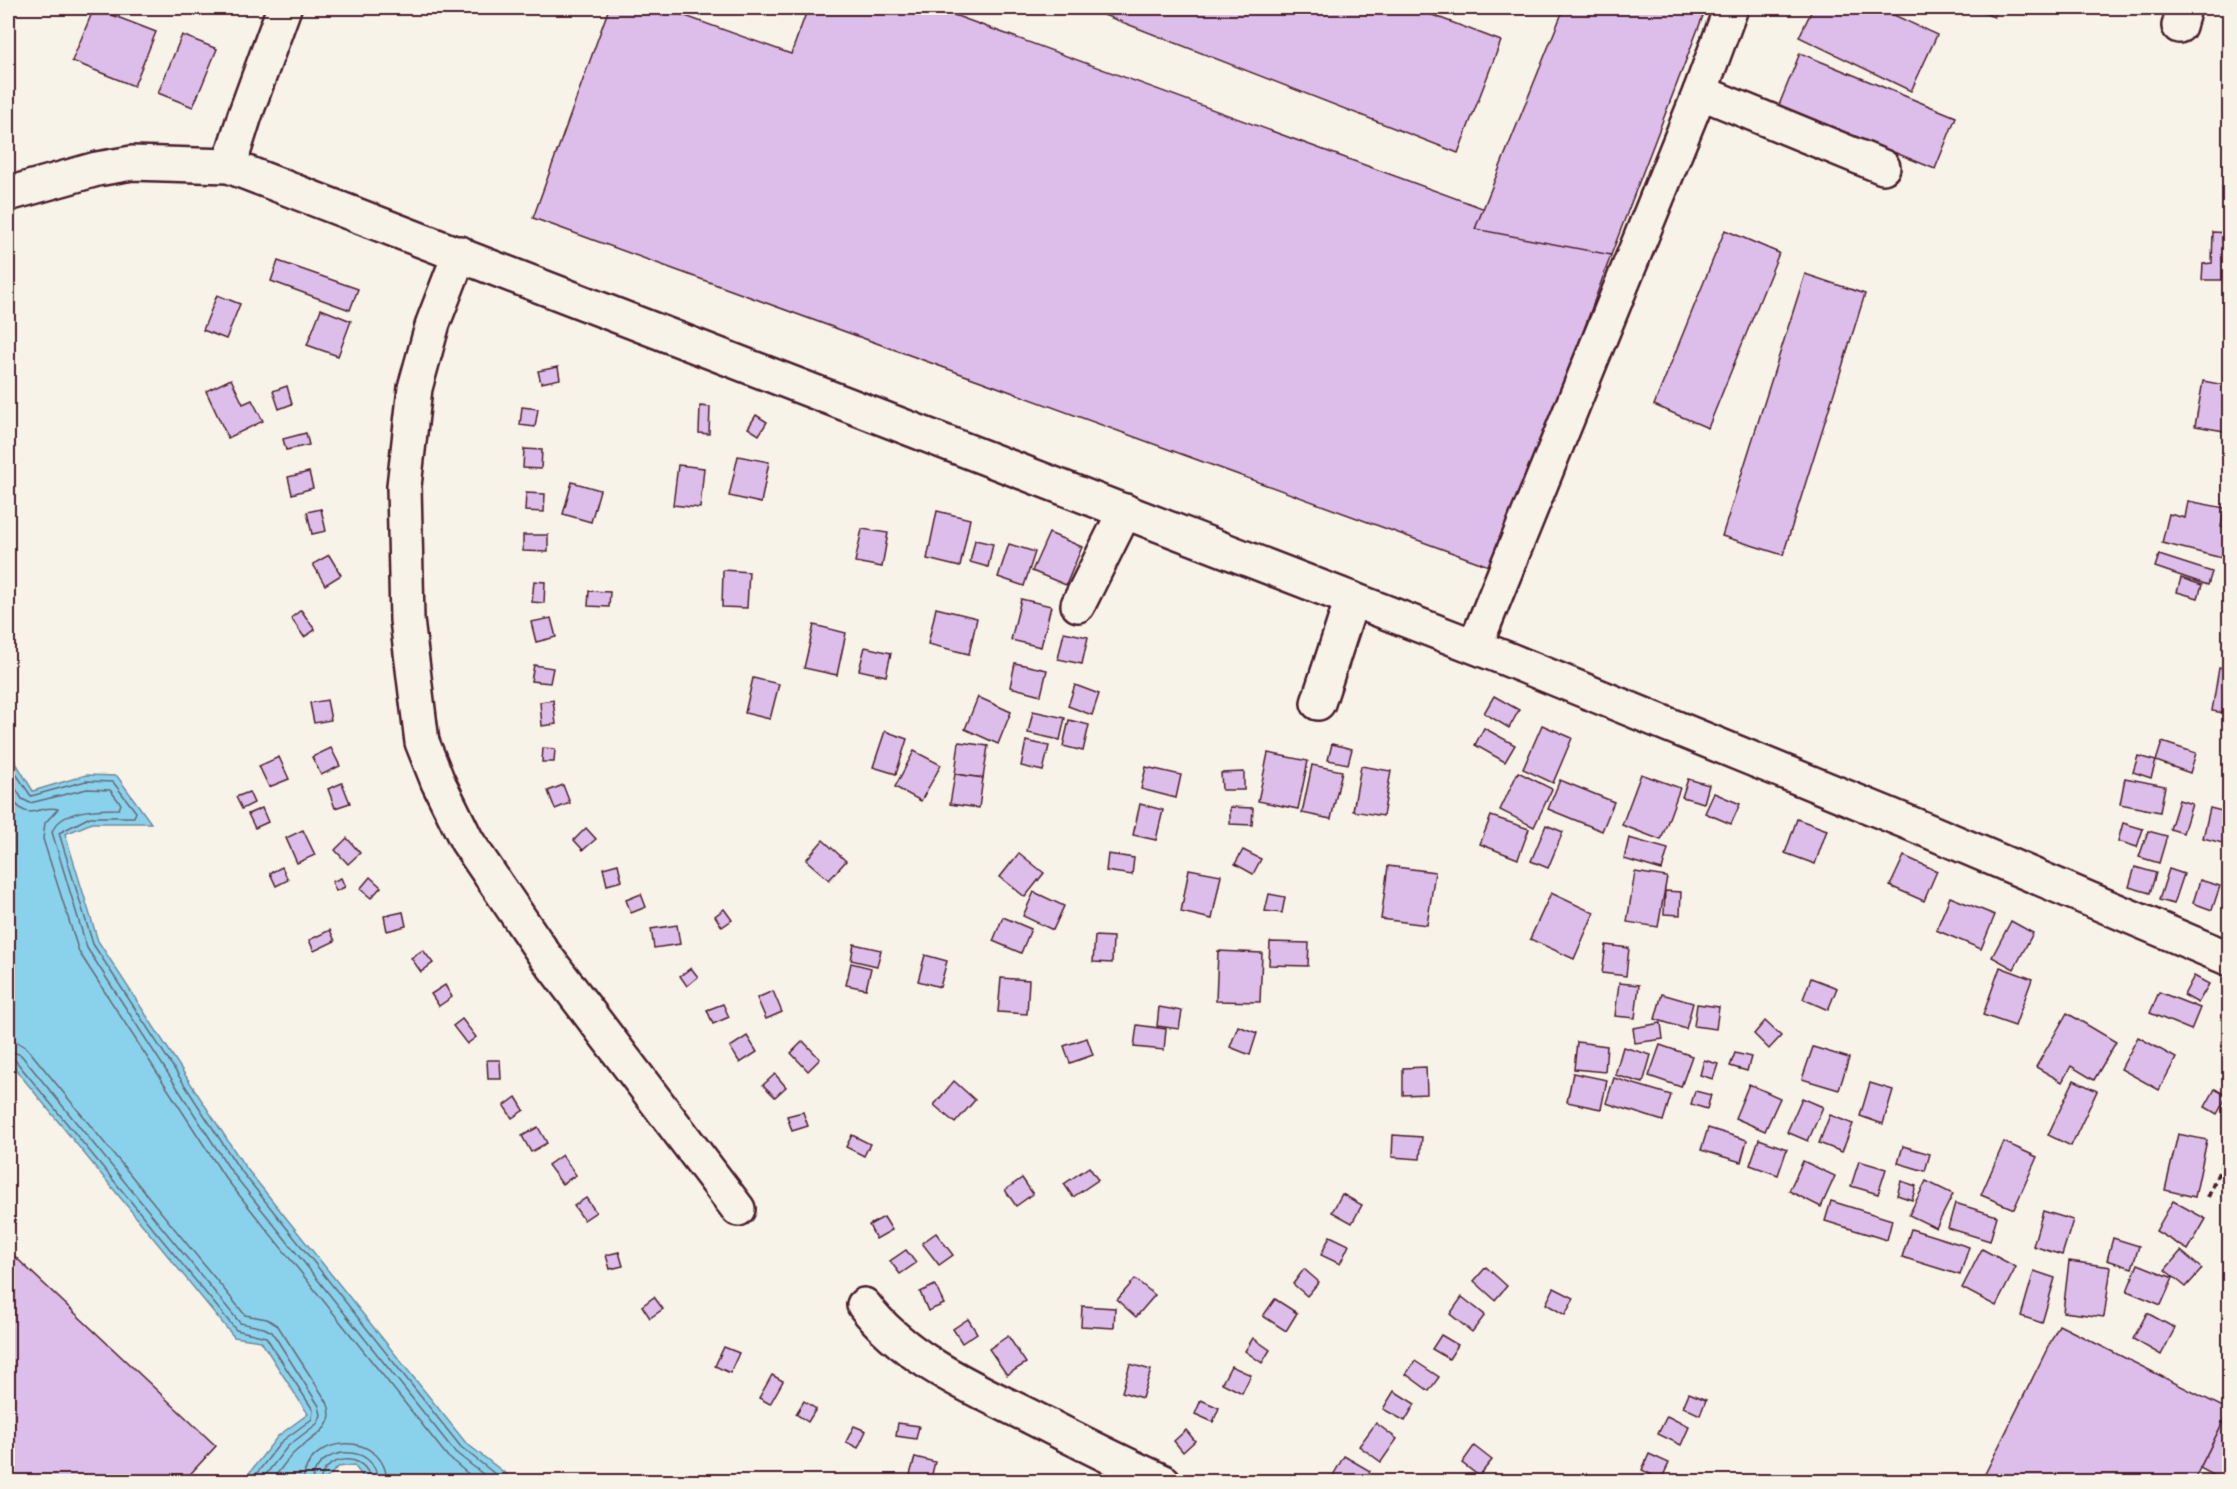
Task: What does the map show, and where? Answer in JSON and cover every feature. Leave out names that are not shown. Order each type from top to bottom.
[{"type":"street","points":[[229,166],[284,8]]},
{"type":"street","points":[[1475,646],[1700,92],[1731,8]]},
{"type":"street","points":[[1700,92],[1883,167]]},
{"type":"street","points":[[8,194],[97,169],[132,163],[229,166],[1475,646],[1912,824],[2229,959]]},
{"type":"street","points":[[460,254],[433,322],[415,388],[404,486],[407,620],[422,742],[438,782],[467,841],[544,954],[738,1209]]},
{"type":"street","points":[[1078,605],[1125,511]]},
{"type":"street","points":[[1318,703],[1352,599]]},
{"type":"street","points":[[864,1305],[891,1335],[954,1379],[1121,1463],[1164,1482]]},
{"type":"path","points":[[2208,1197],[2229,1147]]},
{"type":"water","points":[[8,750],[33,791],[86,775],[117,776],[151,823],[92,823],[65,834],[98,941],[243,1164],[466,1443],[515,1481],[366,1481],[354,1465],[338,1467],[324,1481],[243,1481],[278,1436],[308,1414],[261,1341],[234,1337],[8,1060]]},
{"type":"building","points":[[94,8],[156,32],[134,86],[72,61]]},
{"type":"building","points":[[609,8],[663,8],[791,54],[808,8],[935,8],[1611,255],[1497,569],[533,218]]},
{"type":"building","points":[[1086,8],[1414,8],[1501,41],[1458,153]]},
{"type":"building","points":[[1564,8],[1706,8],[1611,255],[1475,229]]},
{"type":"building","points":[[1813,8],[1879,8],[1937,35],[1911,91],[1799,37]]},
{"type":"building","points":[[1971,8],[1998,8],[1994,17]]},
{"type":"building","points":[[182,35],[217,49],[193,107],[158,93]]},
{"type":"building","points":[[1800,53],[1956,117],[1935,169],[1779,105]]},
{"type":"building","points":[[2230,76],[2230,103],[2224,102]]},
{"type":"building","points":[[1725,230],[1779,253],[1708,428],[1654,405]]},
{"type":"building","points":[[2213,232],[2230,233],[2230,280],[2202,280],[2203,264],[2212,263]]},
{"type":"building","points":[[278,261],[358,289],[350,310],[271,281]]},
{"type":"building","points":[[1805,274],[1865,294],[1783,555],[1722,536]]},
{"type":"building","points":[[2229,294],[2230,326],[2226,326]]},
{"type":"building","points":[[217,295],[240,304],[226,339],[203,330]]},
{"type":"building","points":[[321,309],[351,321],[338,356],[307,345]]},
{"type":"building","points":[[558,367],[560,379],[541,383],[538,371]]},
{"type":"building","points":[[231,379],[243,404],[252,400],[263,421],[228,438],[206,391]]},
{"type":"building","points":[[2203,381],[2230,386],[2230,432],[2195,426]]},
{"type":"building","points":[[287,386],[292,404],[279,409],[273,391]]},
{"type":"building","points":[[700,406],[710,407],[709,434],[699,433]]},
{"type":"building","points":[[522,407],[538,409],[535,427],[520,425]]},
{"type":"building","points":[[756,415],[767,422],[759,435],[748,428]]},
{"type":"building","points":[[306,433],[309,445],[286,450],[283,439]]},
{"type":"building","points":[[524,449],[542,450],[541,469],[523,468]]},
{"type":"building","points":[[738,456],[769,462],[761,503],[729,496]]},
{"type":"building","points":[[678,465],[704,468],[700,508],[673,505]]},
{"type":"building","points":[[309,472],[313,488],[292,494],[288,477]]},
{"type":"building","points":[[572,482],[600,490],[591,522],[563,514]]},
{"type":"building","points":[[526,493],[545,494],[544,512],[525,511]]},
{"type":"building","points":[[2188,501],[2225,508],[2221,527],[2230,529],[2226,559],[2162,543],[2169,514],[2185,518]]},
{"type":"building","points":[[321,509],[326,531],[312,534],[307,512]]},
{"type":"building","points":[[937,511],[970,519],[960,567],[927,559]]},
{"type":"building","points":[[862,529],[888,533],[882,567],[855,562]]},
{"type":"building","points":[[1049,533],[1082,547],[1066,585],[1032,571]]},
{"type":"building","points":[[523,535],[548,535],[548,552],[523,551]]},
{"type":"building","points":[[975,540],[993,544],[988,567],[970,562]]},
{"type":"building","points":[[1009,544],[1035,552],[1024,586],[998,577]]},
{"type":"building","points":[[329,555],[341,575],[325,585],[313,564]]},
{"type":"building","points":[[2159,555],[2212,572],[2208,585],[2155,567]]},
{"type":"building","points":[[723,570],[749,572],[747,608],[722,607]]},
{"type":"building","points":[[2181,578],[2202,585],[2198,598],[2177,592]]},
{"type":"building","points":[[534,581],[545,582],[544,603],[532,602]]},
{"type":"building","points":[[589,591],[610,592],[609,607],[588,606]]},
{"type":"building","points":[[1021,599],[1051,606],[1041,647],[1011,640]]},
{"type":"building","points":[[936,608],[977,618],[969,654],[928,644]]},
{"type":"building","points":[[301,610],[315,630],[304,637],[291,618]]},
{"type":"building","points":[[551,618],[556,637],[536,642],[531,622]]},
{"type":"building","points":[[814,625],[846,633],[837,675],[804,668]]},
{"type":"building","points":[[1064,632],[1088,637],[1082,664],[1058,659]]},
{"type":"building","points":[[865,647],[891,653],[886,676],[859,670]]},
{"type":"building","points":[[1015,663],[1047,670],[1041,695],[1010,687]]},
{"type":"building","points":[[534,665],[553,668],[550,683],[531,681]]},
{"type":"building","points":[[2219,668],[2230,670],[2230,714],[2212,711]]},
{"type":"building","points":[[753,678],[779,684],[770,719],[745,713]]},
{"type":"building","points":[[1075,685],[1099,694],[1092,715],[1068,706]]},
{"type":"building","points":[[1494,696],[1519,710],[1509,728],[1484,713]]},
{"type":"building","points":[[978,697],[1011,712],[998,744],[965,729]]},
{"type":"building","points":[[327,700],[331,720],[314,723],[310,703]]},
{"type":"building","points":[[553,700],[556,724],[542,726],[540,702]]},
{"type":"building","points":[[1033,711],[1065,718],[1060,740],[1028,733]]},
{"type":"building","points":[[1069,720],[1089,725],[1083,751],[1063,746]]},
{"type":"building","points":[[1542,725],[1572,738],[1553,783],[1523,769]]},
{"type":"building","points":[[1484,728],[1515,745],[1505,762],[1475,745]]},
{"type":"building","points":[[885,731],[907,739],[896,774],[873,767]]},
{"type":"building","points":[[1026,741],[1049,746],[1043,771],[1021,766]]},
{"type":"building","points":[[959,742],[988,746],[983,778],[955,774]]},
{"type":"building","points":[[2162,742],[2196,753],[2190,773],[2156,761]]},
{"type":"building","points":[[1332,744],[1352,749],[1348,764],[1328,760]]},
{"type":"building","points":[[331,748],[340,766],[321,775],[312,757]]},
{"type":"building","points":[[543,748],[555,749],[554,762],[542,762]]},
{"type":"building","points":[[914,751],[941,765],[921,801],[895,787]]},
{"type":"building","points":[[1268,753],[1308,761],[1298,809],[1258,801]]},
{"type":"building","points":[[2138,756],[2156,761],[2151,778],[2133,772]]},
{"type":"building","points":[[279,757],[289,779],[269,787],[259,766]]},
{"type":"building","points":[[1312,765],[1342,771],[1331,819],[1302,813]]},
{"type":"building","points":[[1361,766],[1391,771],[1383,816],[1353,811]]},
{"type":"building","points":[[1146,767],[1181,775],[1176,798],[1141,789]]},
{"type":"building","points":[[1244,772],[1244,790],[1222,790],[1221,773]]},
{"type":"building","points":[[1518,772],[1552,789],[1534,827],[1500,810]]},
{"type":"building","points":[[955,774],[983,778],[979,808],[950,804]]},
{"type":"building","points":[[1641,774],[1680,788],[1661,840],[1622,825]]},
{"type":"building","points":[[2125,778],[2165,786],[2160,812],[2120,804]]},
{"type":"building","points":[[1688,779],[1709,785],[1704,803],[1682,797]]},
{"type":"building","points":[[1560,780],[1614,802],[1602,831],[1548,809]]},
{"type":"building","points":[[342,783],[350,803],[335,808],[328,789]]},
{"type":"building","points":[[563,785],[570,803],[555,809],[548,791]]},
{"type":"building","points":[[249,792],[254,803],[242,809],[236,797]]},
{"type":"building","points":[[1714,793],[1740,804],[1731,824],[1705,813]]},
{"type":"building","points":[[2179,800],[2192,804],[2183,833],[2170,829]]},
{"type":"building","points":[[1140,804],[1163,810],[1156,840],[1133,835]]},
{"type":"building","points":[[1230,807],[1253,808],[1252,825],[1230,824]]},
{"type":"building","points":[[262,808],[268,822],[255,828],[248,814]]},
{"type":"building","points":[[2210,808],[2230,813],[2230,845],[2203,838]]},
{"type":"building","points":[[1491,816],[1529,829],[1518,859],[1480,844]]},
{"type":"building","points":[[1797,819],[1827,830],[1815,864],[1785,853]]},
{"type":"building","points":[[2123,823],[2143,829],[2137,847],[2118,841]]},
{"type":"building","points":[[1546,825],[1563,832],[1548,868],[1531,861]]},
{"type":"building","points":[[586,828],[596,839],[583,850],[574,840]]},
{"type":"building","points":[[303,830],[315,855],[297,863],[286,838]]},
{"type":"building","points":[[2148,831],[2167,836],[2159,863],[2139,857]]},
{"type":"building","points":[[347,838],[360,853],[348,864],[335,850]]},
{"type":"building","points":[[1629,838],[1668,849],[1662,870],[1624,859]]},
{"type":"building","points":[[823,840],[846,861],[829,880],[806,860]]},
{"type":"building","points":[[1243,850],[1261,859],[1253,874],[1235,864]]},
{"type":"building","points":[[1019,853],[1044,873],[1025,897],[1000,877]]},
{"type":"building","points":[[1108,854],[1134,858],[1132,875],[1106,871]]},
{"type":"building","points":[[1904,856],[1937,871],[1924,901],[1890,886]]},
{"type":"building","points":[[618,864],[622,881],[607,885],[603,868]]},
{"type":"building","points":[[1388,866],[1435,872],[1427,925],[1381,919]]},
{"type":"building","points":[[282,867],[288,880],[276,886],[270,873]]},
{"type":"building","points":[[2135,867],[2156,873],[2150,893],[2129,887]]},
{"type":"building","points":[[1189,869],[1221,875],[1212,919],[1181,912]]},
{"type":"building","points":[[2169,869],[2184,874],[2174,904],[2159,900]]},
{"type":"building","points":[[1635,872],[1667,877],[1658,927],[1627,922]]},
{"type":"building","points":[[370,877],[381,887],[371,898],[360,889]]},
{"type":"building","points":[[341,878],[345,887],[336,891],[332,882]]},
{"type":"building","points":[[2200,880],[2220,886],[2212,910],[2193,903]]},
{"type":"building","points":[[1665,891],[1681,892],[1680,915],[1664,914]]},
{"type":"building","points":[[1034,892],[1064,906],[1053,930],[1023,916]]},
{"type":"building","points":[[1551,893],[1594,913],[1574,959],[1530,939]]},
{"type":"building","points":[[641,894],[646,907],[631,913],[626,900]]},
{"type":"building","points":[[1269,894],[1285,897],[1282,913],[1265,911]]},
{"type":"building","points":[[1950,897],[1995,915],[1981,949],[1936,930]]},
{"type":"building","points":[[724,909],[732,920],[722,927],[715,916]]},
{"type":"building","points":[[403,912],[406,926],[387,931],[384,916]]},
{"type":"building","points":[[1003,917],[1031,929],[1021,953],[993,941]]},
{"type":"building","points":[[2011,921],[2033,933],[2014,969],[1992,957]]},
{"type":"building","points":[[677,925],[680,944],[654,948],[651,929]]},
{"type":"building","points":[[330,930],[335,941],[314,951],[309,940]]},
{"type":"building","points":[[1095,936],[1113,937],[1112,963],[1093,962]]},
{"type":"building","points":[[1270,942],[1309,943],[1308,966],[1269,965]]},
{"type":"building","points":[[854,944],[881,950],[877,966],[851,960]]},
{"type":"building","points":[[1606,945],[1629,948],[1626,976],[1602,973]]},
{"type":"building","points":[[423,950],[433,963],[421,972],[411,958]]},
{"type":"building","points":[[1218,951],[1262,953],[1260,1002],[1216,1001]]},
{"type":"building","points":[[925,955],[947,961],[940,987],[918,981]]},
{"type":"building","points":[[851,963],[871,968],[866,989],[846,985]]},
{"type":"building","points":[[2000,967],[2032,979],[2015,1026],[1983,1015]]},
{"type":"building","points":[[691,968],[698,977],[687,986],[680,976]]},
{"type":"building","points":[[2194,976],[2209,984],[2198,1003],[2184,995]]},
{"type":"building","points":[[1001,978],[1029,980],[1027,1014],[998,1012]]},
{"type":"building","points":[[1811,978],[1837,988],[1828,1010],[1803,999]]},
{"type":"building","points":[[1619,983],[1639,985],[1635,1018],[1615,1016]]},
{"type":"building","points":[[445,985],[452,997],[439,1006],[431,994]]},
{"type":"building","points":[[773,991],[782,1012],[766,1019],[757,998]]},
{"type":"building","points":[[2159,992],[2200,1008],[2191,1030],[2150,1013]]},
{"type":"building","points":[[1662,994],[1693,1003],[1686,1029],[1655,1019]]},
{"type":"building","points":[[723,1004],[729,1017],[713,1024],[707,1010]]},
{"type":"building","points":[[1697,1004],[1719,1007],[1716,1029],[1694,1026]]},
{"type":"building","points":[[1159,1007],[1182,1011],[1179,1029],[1157,1026]]},
{"type":"building","points":[[2067,1013],[2116,1042],[2094,1080],[2071,1066],[2062,1082],[2036,1067]]},
{"type":"building","points":[[462,1019],[476,1037],[467,1044],[453,1026]]},
{"type":"building","points":[[1765,1021],[1781,1036],[1769,1049],[1754,1034]]},
{"type":"building","points":[[1661,1023],[1663,1039],[1635,1043],[1633,1028]]},
{"type":"building","points":[[1137,1025],[1166,1029],[1164,1050],[1134,1047]]},
{"type":"building","points":[[1238,1026],[1257,1033],[1250,1055],[1230,1047]]},
{"type":"building","points":[[747,1036],[757,1052],[740,1063],[730,1047]]},
{"type":"building","points":[[2138,1037],[2176,1058],[2159,1090],[2121,1069]]},
{"type":"building","points":[[1087,1038],[1093,1055],[1070,1063],[1064,1046]]},
{"type":"building","points":[[803,1041],[820,1059],[808,1071],[791,1053]]},
{"type":"building","points":[[1577,1042],[1607,1046],[1605,1072],[1574,1069]]},
{"type":"building","points":[[1660,1045],[1692,1056],[1681,1087],[1649,1076]]},
{"type":"building","points":[[1623,1047],[1651,1055],[1643,1083],[1615,1075]]},
{"type":"building","points":[[1813,1047],[1849,1058],[1839,1090],[1802,1079]]},
{"type":"building","points":[[1735,1053],[1751,1057],[1747,1071],[1730,1066]]},
{"type":"building","points":[[487,1060],[500,1060],[501,1079],[488,1079]]},
{"type":"building","points":[[1704,1060],[1718,1064],[1713,1079],[1700,1075]]},
{"type":"building","points":[[1426,1067],[1427,1094],[1403,1095],[1403,1068]]},
{"type":"building","points":[[1573,1073],[1607,1080],[1601,1109],[1567,1102]]},
{"type":"building","points":[[775,1074],[786,1087],[775,1097],[763,1085]]},
{"type":"building","points":[[1614,1078],[1671,1095],[1663,1121],[1606,1103]]},
{"type":"building","points":[[2074,1080],[2097,1091],[2071,1146],[2048,1135]]},
{"type":"building","points":[[954,1081],[975,1100],[955,1123],[934,1105]]},
{"type":"building","points":[[1870,1083],[1893,1090],[1883,1124],[1860,1116]]},
{"type":"building","points":[[1749,1084],[1780,1098],[1765,1131],[1735,1118]]},
{"type":"building","points":[[2215,1089],[2227,1096],[2217,1114],[2205,1107]]},
{"type":"building","points":[[1695,1091],[1711,1095],[1707,1109],[1691,1104]]},
{"type":"building","points":[[516,1097],[524,1110],[512,1118],[504,1106]]},
{"type":"building","points":[[1802,1098],[1823,1107],[1808,1141],[1787,1132]]},
{"type":"building","points":[[803,1112],[808,1126],[792,1131],[787,1116]]},
{"type":"building","points":[[1830,1115],[1853,1124],[1842,1152],[1819,1143]]},
{"type":"building","points":[[538,1127],[547,1143],[531,1152],[522,1136]]},
{"type":"building","points":[[1708,1128],[1747,1140],[1741,1162],[1701,1150]]},
{"type":"building","points":[[2178,1134],[2207,1140],[2195,1197],[2165,1190]]},
{"type":"building","points":[[852,1135],[870,1144],[864,1156],[846,1147]]},
{"type":"building","points":[[1393,1135],[1422,1137],[1420,1159],[1392,1157]]},
{"type":"building","points":[[1759,1139],[1787,1149],[1778,1175],[1750,1165]]},
{"type":"building","points":[[2004,1142],[2037,1157],[2014,1209],[1981,1195]]},
{"type":"building","points":[[1903,1146],[1930,1154],[1925,1171],[1898,1163]]},
{"type":"building","points":[[562,1155],[576,1175],[562,1184],[548,1165]]},
{"type":"building","points":[[1803,1161],[1835,1176],[1821,1207],[1789,1191]]},
{"type":"building","points":[[1859,1161],[1886,1169],[1878,1194],[1851,1186]]},
{"type":"building","points":[[1089,1167],[1098,1180],[1073,1197],[1064,1184]]},
{"type":"building","points":[[1022,1178],[1033,1194],[1016,1206],[1005,1190]]},
{"type":"building","points":[[1901,1181],[1916,1186],[1912,1200],[1897,1195]]},
{"type":"building","points":[[1926,1181],[1953,1194],[1936,1228],[1909,1215]]},
{"type":"building","points":[[1342,1194],[1362,1205],[1352,1223],[1332,1212]]},
{"type":"building","points":[[586,1198],[596,1212],[584,1220],[574,1206]]},
{"type":"building","points":[[1831,1201],[1892,1220],[1887,1240],[1825,1221]]},
{"type":"building","points":[[2173,1201],[2206,1219],[2188,1250],[2156,1231]]},
{"type":"building","points":[[1955,1203],[1997,1216],[1990,1241],[1948,1228]]},
{"type":"building","points":[[2043,1211],[2073,1220],[2062,1255],[2033,1246]]},
{"type":"building","points":[[884,1217],[892,1230],[876,1239],[869,1225]]},
{"type":"building","points":[[1911,1229],[1969,1247],[1960,1275],[1902,1257]]},
{"type":"building","points":[[936,1233],[953,1255],[939,1265],[922,1243]]},
{"type":"building","points":[[1330,1236],[1349,1245],[1340,1264],[1321,1255]]},
{"type":"building","points":[[2113,1238],[2139,1246],[2132,1268],[2107,1260]]},
{"type":"building","points":[[1982,1249],[2016,1267],[1996,1306],[1962,1288]]},
{"type":"building","points":[[8,1250],[216,1446],[183,1482],[36,1482],[32,1478],[29,1482],[8,1482]]},
{"type":"building","points":[[906,1250],[916,1263],[900,1274],[890,1261]]},
{"type":"building","points":[[2181,1251],[2202,1269],[2186,1287],[2165,1270]]},
{"type":"building","points":[[619,1252],[623,1266],[610,1269],[606,1255]]},
{"type":"building","points":[[2069,1261],[2111,1267],[2104,1317],[2063,1312]]},
{"type":"building","points":[[2138,1264],[2173,1278],[2161,1305],[2127,1291]]},
{"type":"building","points":[[1486,1267],[1507,1286],[1495,1300],[1474,1281]]},
{"type":"building","points":[[1304,1269],[1319,1282],[1307,1296],[1293,1284]]},
{"type":"building","points":[[2034,1271],[2055,1278],[2042,1323],[2021,1316]]},
{"type":"building","points":[[1135,1279],[1155,1295],[1136,1317],[1117,1300]]},
{"type":"building","points":[[935,1285],[944,1304],[928,1311],[920,1292]]},
{"type":"building","points":[[1554,1288],[1574,1298],[1565,1315],[1546,1304]]},
{"type":"building","points":[[654,1297],[663,1309],[650,1318],[642,1306]]},
{"type":"building","points":[[1462,1297],[1485,1315],[1472,1332],[1450,1314]]},
{"type":"building","points":[[1275,1299],[1297,1313],[1286,1331],[1263,1316]]},
{"type":"building","points":[[1082,1306],[1115,1308],[1114,1328],[1081,1326]]},
{"type":"building","points":[[2147,1313],[2175,1328],[2161,1355],[2133,1339]]},
{"type":"building","points":[[968,1319],[977,1333],[962,1343],[953,1329]]},
{"type":"building","points":[[2059,1325],[2229,1410],[2193,1482],[1981,1482]]},
{"type":"building","points":[[1441,1335],[1458,1345],[1449,1359],[1432,1349]]},
{"type":"building","points":[[1008,1336],[1026,1363],[1007,1375],[989,1349]]},
{"type":"building","points":[[1253,1338],[1270,1350],[1262,1363],[1245,1351]]},
{"type":"building","points":[[724,1347],[739,1353],[730,1373],[715,1366]]},
{"type":"building","points":[[1415,1361],[1439,1377],[1429,1391],[1406,1374]]},
{"type":"building","points":[[1130,1364],[1151,1370],[1142,1398],[1122,1392]]},
{"type":"building","points":[[1231,1366],[1251,1375],[1242,1393],[1222,1383]]},
{"type":"building","points":[[772,1375],[783,1381],[770,1404],[759,1398]]},
{"type":"building","points":[[1394,1391],[1415,1404],[1405,1421],[1383,1409]]},
{"type":"building","points":[[1689,1393],[1706,1400],[1700,1415],[1683,1407]]},
{"type":"building","points":[[1201,1400],[1219,1408],[1213,1422],[1195,1414]]},
{"type":"building","points":[[804,1401],[816,1409],[808,1422],[796,1414]]},
{"type":"building","points":[[2229,1410],[2230,1482],[2226,1482],[2200,1468]]},
{"type":"building","points":[[1667,1416],[1689,1427],[1681,1445],[1658,1434]]},
{"type":"building","points":[[898,1423],[919,1426],[916,1439],[896,1436]]},
{"type":"building","points":[[1376,1423],[1397,1439],[1381,1462],[1359,1446]]},
{"type":"building","points":[[854,1426],[866,1431],[858,1448],[846,1442]]},
{"type":"building","points":[[1186,1430],[1195,1441],[1183,1452],[1174,1441]]},
{"type":"building","points":[[1474,1446],[1492,1460],[1479,1476],[1462,1463]]},
{"type":"building","points":[[1649,1454],[1669,1463],[1661,1480],[1642,1470]]},
{"type":"building","points":[[1344,1456],[1370,1471],[1364,1482],[1335,1482],[1331,1479]]},
{"type":"building","points":[[915,1457],[935,1462],[930,1482],[908,1482]]}]
